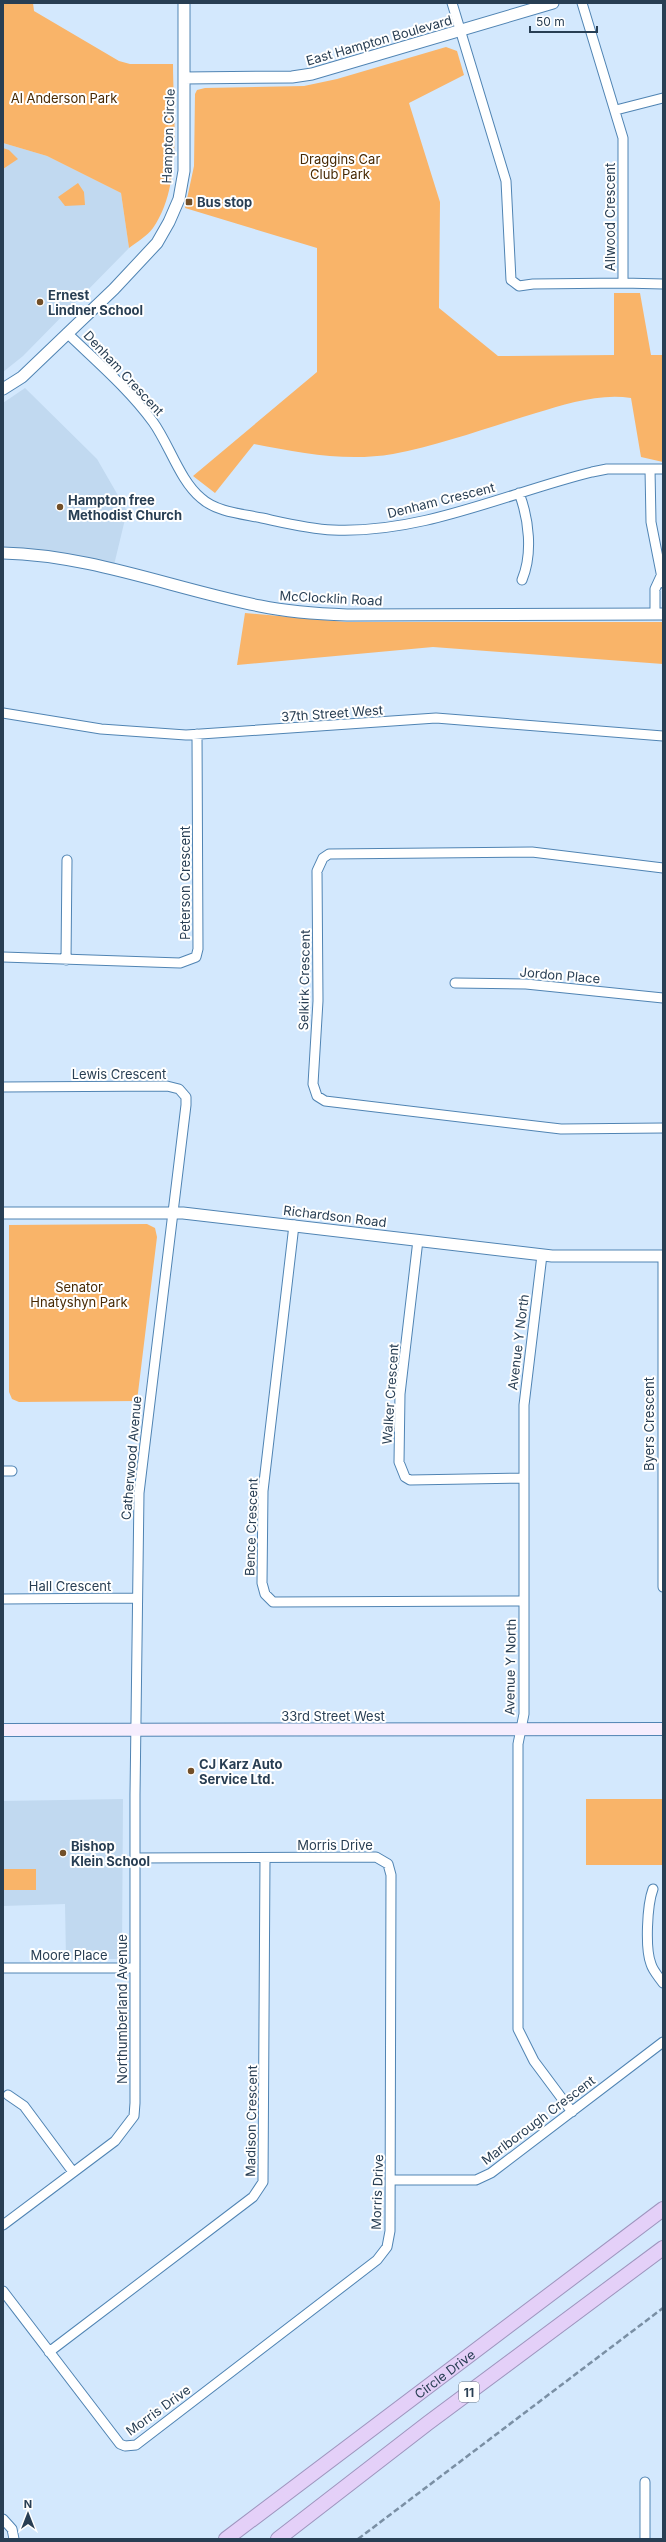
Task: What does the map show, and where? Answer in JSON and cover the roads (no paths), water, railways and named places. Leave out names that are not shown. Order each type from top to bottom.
[{"type":"highway","name":"Circle Drive","points":[[226,2539],[663,2209]]},
{"type":"highway","name":"11","points":[[278,2539],[428,2422],[663,2248]]},
{"type":"main road","name":"33rd Street West","points":[[3,1730],[663,1730]]},
{"type":"street","name":"Hampton Circle","points":[[3,389],[22,377],[114,289],[157,243],[169,222],[179,199],[184,171],[184,3]]},
{"type":"street","points":[[452,3],[461,32]]},
{"type":"street","name":"East Hampton Boulevard","points":[[184,78],[292,77],[312,74],[461,32],[553,3]]},
{"type":"street","name":"Allwood Crescent","points":[[461,32],[506,181],[511,280],[519,286],[533,284],[623,283],[624,149],[616,110],[582,3]]},
{"type":"street","points":[[616,110],[663,98]]},
{"type":"street","points":[[623,283],[663,284]]},
{"type":"street","name":"Denham Crescent","points":[[67,333],[133,398],[153,421],[189,484],[200,498],[221,508],[314,528],[356,530],[415,522],[607,469],[663,469]]},
{"type":"street","points":[[650,469],[651,522],[662,580],[654,589],[659,614]]},
{"type":"street","points":[[518,493],[524,508],[528,549],[528,560],[522,580]]},
{"type":"street","name":"McClocklin Road","points":[[3,553],[48,556],[91,564],[259,606],[310,613],[347,615],[659,614]]},
{"type":"street","name":"37th Street West","points":[[3,713],[101,729],[197,734],[436,718],[663,736]]},
{"type":"street","name":"Peterson Crescent","points":[[3,957],[180,963],[196,957],[198,949],[197,734]]},
{"type":"street","name":"Selkirk Crescent","points":[[663,868],[532,852],[329,854],[323,858],[317,871],[318,1001],[313,1084],[317,1096],[325,1101],[548,1128],[663,1128]]},
{"type":"street","points":[[66,960],[67,860]]},
{"type":"street","name":"Jordon Place","points":[[455,983],[526,984],[663,998]]},
{"type":"street","name":"Lewis Crescent","points":[[3,1088],[167,1086],[179,1089],[186,1097],[186,1105],[172,1213]]},
{"type":"street","name":"Richardson Road","points":[[3,1213],[172,1213],[294,1225],[542,1255],[663,1256]]},
{"type":"street","name":"Catherwood Avenue","points":[[137,1730],[139,1482],[172,1213]]},
{"type":"street","name":"Bence Crescent","points":[[294,1225],[263,1491],[262,1583],[265,1594],[273,1602],[524,1601]]},
{"type":"street","name":"Walker Crescent","points":[[418,1240],[400,1394],[399,1462],[402,1471],[410,1480],[524,1478]]},
{"type":"street","name":"Avenue Y North","points":[[542,1255],[524,1394],[524,1714],[518,1744],[518,2029],[524,2045],[534,2062],[572,2112]]},
{"type":"street","name":"Byers Crescent","points":[[663,1260],[663,1587]]},
{"type":"street","name":"Hall Crescent","points":[[3,1599],[137,1598]]},
{"type":"street","name":"Northumberland Avenue","points":[[3,2225],[118,2138],[134,2116],[136,2103],[135,1858],[137,1730]]},
{"type":"street","name":"Morris Drive","points":[[3,2291],[120,2444],[130,2447],[136,2445],[377,2260],[387,2247],[390,2231],[391,2180],[390,1868],[388,1864],[376,1857],[135,1858]]},
{"type":"street","name":"Madison Crescent","points":[[49,2352],[254,2197],[263,2182],[264,1858]]},
{"type":"street","points":[[653,1889],[649,1910],[650,1958],[653,1969],[663,1983]]},
{"type":"street","name":"Moore Place","points":[[3,1968],[136,1968]]},
{"type":"street","name":"Marlborough Crescent","points":[[391,2180],[476,2180],[500,2168],[663,2042]]},
{"type":"street","points":[[8,2095],[24,2106],[73,2172]]},
{"type":"street","points":[[645,2482],[645,2539]]},
{"type":"street","points":[[3,2519],[12,2529],[14,2539]]},
{"type":"railway","points":[[358,2539],[663,2308]]},
{"type":"place","name":"Bus stop","points":[[189,202]]},
{"type":"place","name":"Ernest Lindner School","points":[[40,302]]},
{"type":"place","name":"Hampton free Methodist Church","points":[[60,507]]},
{"type":"place","name":"CJ Karz Auto Service Ltd.","points":[[191,1771]]},
{"type":"place","name":"Bishop Klein School","points":[[63,1853]]},
{"type":"park label","name":"Al Anderson Park","points":[[64,98]]},
{"type":"park label","name":"Draggins Car Club Park","points":[[340,166]]},
{"type":"park label","name":"Senator Hnatyshyn Park","points":[[79,1294]]}]
